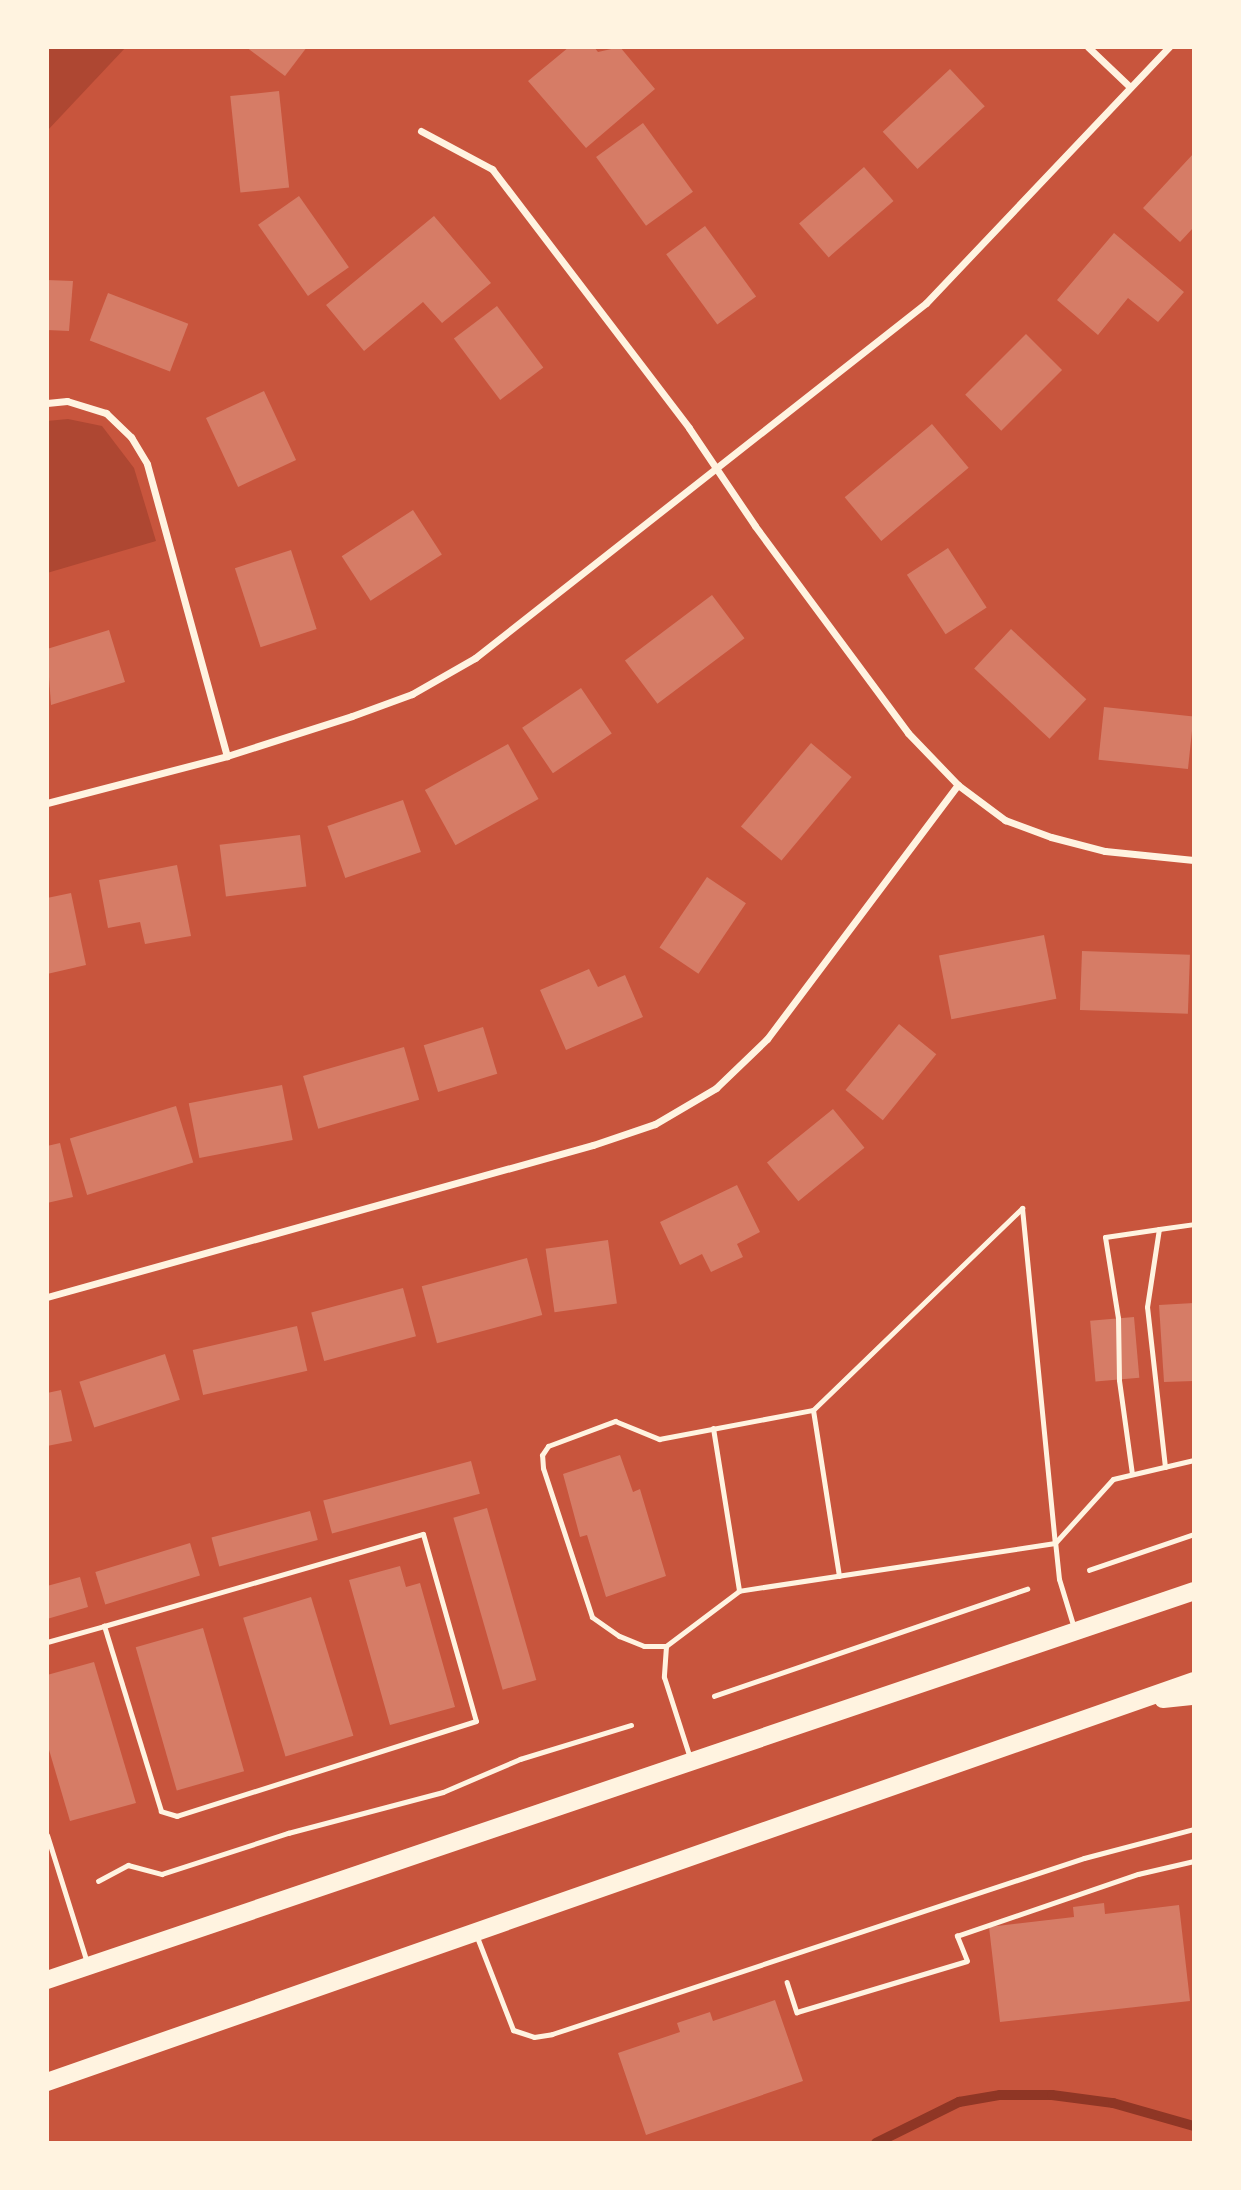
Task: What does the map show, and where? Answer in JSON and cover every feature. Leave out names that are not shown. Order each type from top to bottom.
[{"type":"main road","points":[[47,1980],[1194,1591]]},
{"type":"main road","points":[[47,2082],[1194,1681]]},
{"type":"main road","points":[[1135,1702],[1194,1696]]},
{"type":"street","points":[[1088,47],[1130,87]]},
{"type":"street","points":[[47,803],[227,756],[412,694],[475,658],[926,303],[1170,47]]},
{"type":"street","points":[[421,131],[492,169],[716,468],[908,733],[958,785],[1005,820],[1051,837],[1105,851],[1194,860]]},
{"type":"street","points":[[47,402],[66,401],[106,413],[131,437],[147,464],[227,756]]},
{"type":"street","points":[[47,1297],[593,1145],[654,1124],[716,1088],[767,1039],[958,785]]},
{"type":"lane","points":[[1075,1631],[1059,1579],[1055,1543],[1022,1208],[813,1410],[659,1438],[615,1421],[558,1439],[542,1455],[592,1617],[619,1636],[644,1646],[666,1646],[739,1591],[1055,1543],[1113,1479],[1194,1460]]},
{"type":"lane","points":[[1132,1474],[1119,1380],[1118,1318],[1105,1237],[1194,1224]]},
{"type":"lane","points":[[1159,1229],[1147,1307],[1165,1466]]},
{"type":"lane","points":[[813,1410],[839,1576]]},
{"type":"lane","points":[[713,1428],[739,1591]]},
{"type":"lane","points":[[47,1642],[423,1534],[476,1721],[177,1816],[160,1811],[104,1626]]},
{"type":"lane","points":[[666,1646],[664,1677],[691,1761]]},
{"type":"lane","points":[[476,1934],[513,2030],[534,2037],[552,2035],[1084,1858],[1194,1829]]},
{"type":"lane","points":[[47,1835],[88,1966]]},
{"type":"path","points":[[1089,1570],[1194,1534]]},
{"type":"path","points":[[714,1696],[1027,1589]]},
{"type":"path","points":[[98,1881],[128,1865],[162,1874],[288,1833],[443,1792],[520,1759],[631,1725]]},
{"type":"path","points":[[787,1982],[797,2012],[967,1961],[957,1936],[1138,1874],[1194,1861]]},
{"type":"shaded area","points":[[47,47],[126,47],[47,131]]},
{"type":"shaded area","points":[[68,419],[102,426],[134,468],[156,541],[47,573],[47,421]]},
{"type":"building","points":[[246,47],[307,47],[285,76]]},
{"type":"building","points":[[569,47],[594,47],[598,52],[620,47],[655,89],[586,148],[528,81]]},
{"type":"building","points":[[950,69],[985,106],[917,169],[883,132]]},
{"type":"building","points":[[279,91],[289,187],[240,193],[230,96]]},
{"type":"building","points":[[643,123],[693,192],[646,226],[596,157]]},
{"type":"building","points":[[1194,153],[1194,227],[1180,242],[1143,208]]},
{"type":"building","points":[[864,167],[894,201],[829,257],[799,223]]},
{"type":"building","points":[[299,196],[349,267],[308,296],[258,225]]},
{"type":"building","points":[[434,216],[491,283],[442,323],[423,302],[364,351],[326,305]]},
{"type":"building","points":[[705,226],[756,296],[717,325],[666,254]]},
{"type":"building","points":[[1114,233],[1184,292],[1158,322],[1128,298],[1098,335],[1057,300]]},
{"type":"building","points":[[47,280],[73,281],[69,331],[47,330]]},
{"type":"building","points":[[108,293],[188,324],[170,371],[90,341]]},
{"type":"building","points":[[497,306],[543,367],[500,400],[454,338]]},
{"type":"building","points":[[1026,334],[1062,370],[1001,431],[965,395]]},
{"type":"building","points":[[264,391],[296,460],[238,487],[206,418]]},
{"type":"building","points":[[932,424],[969,468],[881,541],[845,497]]},
{"type":"building","points":[[413,510],[442,554],[371,601],[342,556]]},
{"type":"building","points":[[948,548],[987,608],[946,634],[907,575]]},
{"type":"building","points":[[291,550],[317,629],[261,647],[235,568]]},
{"type":"building","points":[[712,595],[744,638],[657,704],[625,661]]},
{"type":"building","points":[[1011,629],[1086,699],[1050,739],[974,668]]},
{"type":"building","points":[[109,630],[125,682],[51,705],[47,649]]},
{"type":"building","points":[[581,688],[612,734],[553,773],[522,728]]},
{"type":"building","points":[[1104,707],[1194,716],[1188,769],[1098,760]]},
{"type":"building","points":[[811,743],[852,777],[782,861],[741,826]]},
{"type":"building","points":[[508,744],[539,799],[455,845],[425,790]]},
{"type":"building","points":[[403,800],[421,852],[345,878],[327,826]]},
{"type":"building","points":[[300,835],[306,887],[226,896],[220,845]]},
{"type":"building","points":[[177,865],[191,936],[145,944],[140,922],[108,928],[99,880]]},
{"type":"building","points":[[707,877],[746,903],[698,974],[659,947]]},
{"type":"building","points":[[71,893],[86,965],[47,974],[47,898]]},
{"type":"building","points":[[1044,935],[1056,999],[951,1019],[939,955]]},
{"type":"building","points":[[1082,951],[1190,955],[1188,1014],[1080,1010]]},
{"type":"building","points":[[589,969],[598,987],[625,975],[643,1017],[566,1050],[540,990]]},
{"type":"building","points":[[899,1024],[936,1054],[883,1120],[846,1090]]},
{"type":"building","points":[[483,1027],[497,1074],[438,1092],[424,1045]]},
{"type":"building","points":[[404,1047],[419,1100],[318,1129],[303,1076]]},
{"type":"building","points":[[282,1085],[293,1140],[199,1158],[189,1103]]},
{"type":"building","points":[[176,1106],[193,1162],[87,1195],[70,1138]]},
{"type":"building","points":[[833,1109],[864,1148],[798,1201],[767,1162]]},
{"type":"building","points":[[60,1143],[73,1197],[47,1203],[47,1146]]},
{"type":"building","points":[[737,1185],[760,1232],[737,1244],[743,1257],[711,1272],[702,1254],[680,1265],[660,1222]]},
{"type":"building","points":[[608,1240],[617,1303],[555,1312],[546,1249]]},
{"type":"building","points":[[527,1258],[542,1315],[437,1343],[422,1286]]},
{"type":"building","points":[[403,1288],[416,1336],[324,1361],[311,1313]]},
{"type":"building","points":[[1194,1303],[1194,1381],[1164,1382],[1159,1305]]},
{"type":"building","points":[[1134,1317],[1139,1378],[1095,1382],[1090,1321]]},
{"type":"building","points":[[297,1326],[307,1371],[203,1395],[193,1350]]},
{"type":"building","points":[[165,1354],[180,1400],[94,1427],[79,1382]]},
{"type":"building","points":[[61,1390],[72,1441],[47,1446],[47,1393]]},
{"type":"building","points":[[620,1455],[633,1492],[640,1489],[666,1576],[606,1597],[587,1535],[580,1537],[563,1474]]},
{"type":"building","points":[[471,1461],[480,1494],[332,1533],[323,1501]]},
{"type":"building","points":[[487,1508],[536,1680],[503,1690],[453,1518]]},
{"type":"building","points":[[310,1511],[318,1540],[219,1566],[211,1537]]},
{"type":"building","points":[[190,1543],[200,1576],[105,1604],[95,1572]]},
{"type":"building","points":[[400,1566],[406,1587],[420,1583],[455,1707],[390,1725],[349,1580]]},
{"type":"building","points":[[80,1577],[88,1607],[47,1619],[47,1586]]},
{"type":"building","points":[[311,1597],[353,1736],[285,1756],[243,1618]]},
{"type":"building","points":[[203,1628],[244,1771],[177,1791],[136,1647]]},
{"type":"building","points":[[94,1662],[136,1803],[70,1821],[47,1743],[47,1675]]},
{"type":"building","points":[[1104,1903],[1105,1914],[1179,1905],[1190,2001],[1000,2022],[989,1927],[1074,1917],[1073,1907]]},
{"type":"building","points":[[775,2000],[803,2081],[646,2135],[618,2053],[680,2032],[677,2023],[710,2012],[713,2021]]},
{"type":"waterway","points":[[876,2143],[959,2102],[1000,2095],[1052,2095],[1113,2103],[1194,2126]]}]
